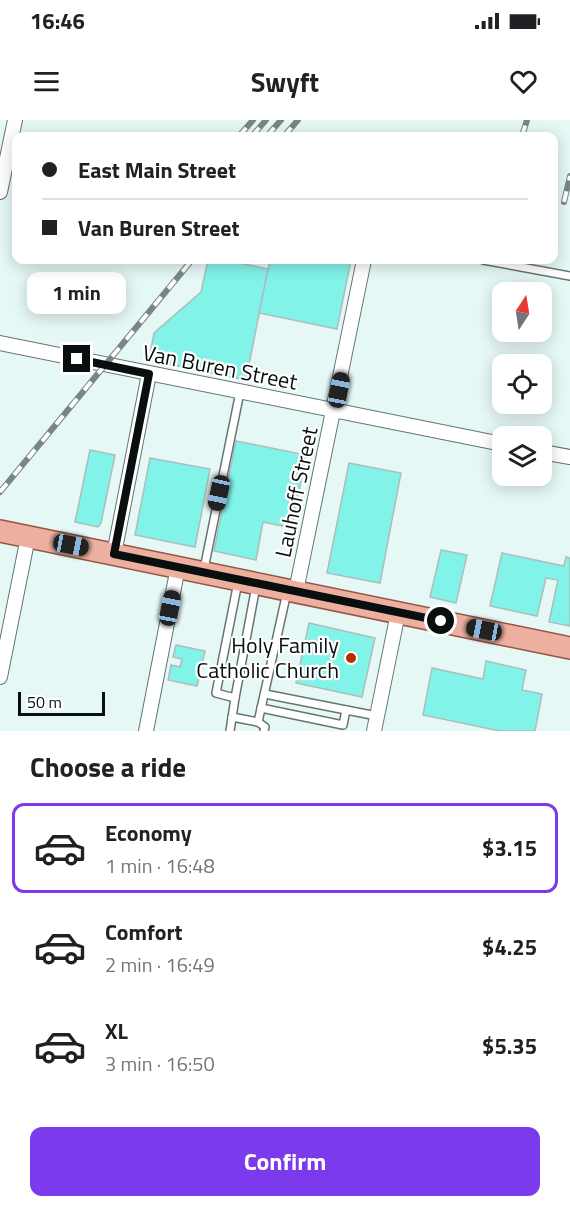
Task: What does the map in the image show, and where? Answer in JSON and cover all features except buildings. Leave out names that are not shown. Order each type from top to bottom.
[{"type":"main road","points":[[0,531],[570,648]]},
{"type":"street","points":[[0,192],[12,138]]},
{"type":"street","name":"Lauhoff Street","points":[[292,591],[334,411],[363,264]]},
{"type":"street","name":"Van Buren Street","points":[[0,343],[492,442]]},
{"type":"street","points":[[114,554],[149,374]]},
{"type":"street","points":[[552,454],[570,457]]},
{"type":"street","points":[[0,677],[28,537]]},
{"type":"street","points":[[146,731],[178,567]]},
{"type":"street","points":[[374,731],[398,613]]},
{"type":"lane","points":[[505,264],[570,276]]},
{"type":"lane","points":[[203,572],[240,392]]},
{"type":"lane","points":[[235,698],[216,693],[248,581]]},
{"type":"lane","points":[[230,731],[248,581]]},
{"type":"lane","points":[[258,722],[292,591]]},
{"type":"lane","points":[[265,694],[377,716]]},
{"type":"lane","points":[[261,708],[343,725],[346,710]]},
{"type":"lane","points":[[232,717],[258,722],[265,727],[264,731]]},
{"type":"railway","points":[[242,132],[253,120]]},
{"type":"railway","points":[[256,132],[266,120]]},
{"type":"railway","points":[[270,132],[281,120]]},
{"type":"railway","points":[[288,132],[298,120]]},
{"type":"railway","points":[[523,132],[527,120]]},
{"type":"railway","points":[[564,202],[570,176]]},
{"type":"railway","points":[[0,492],[189,264]]},
{"type":"place","name":"Holy Family Catholic Church","points":[[351,658]]},
{"type":"route","points":[[77,359],[149,374],[114,554],[441,621]]}]
